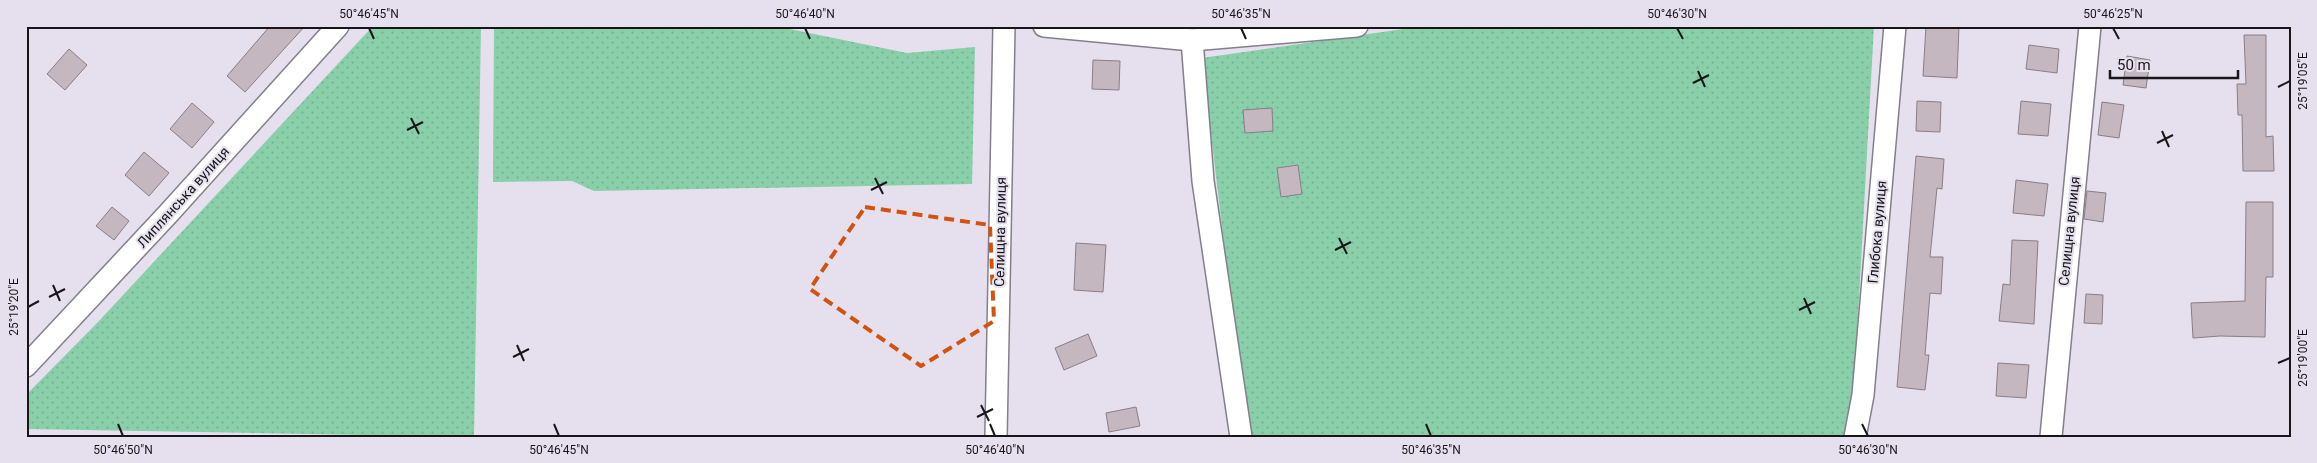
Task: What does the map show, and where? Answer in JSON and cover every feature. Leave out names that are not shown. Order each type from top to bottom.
[{"type":"street","name":"Липлянська вулиця","points":[[26,366],[168,214],[338,26]]},
{"type":"street","name":"Селищна вулиця","points":[[996,437],[1004,26]]},
{"type":"street","points":[[1044,26],[1192,40],[1357,26]]},
{"type":"street","name":"Глибока вулиця","points":[[1855,437],[1863,395],[1895,26]]},
{"type":"street","name":"Селищна вулиця","points":[[2051,437],[2090,26]]},
{"type":"street","points":[[1192,40],[1203,181],[1241,437]]},
{"type":"highlighted area","points":[[865,207],[990,225],[994,321],[921,366],[810,289]]},
{"type":"green space","points":[[373,26],[481,26],[474,437],[26,429],[26,395],[98,322]]},
{"type":"green space","points":[[494,26],[775,26],[907,53],[975,47],[972,184],[594,191],[572,181],[493,182]]},
{"type":"green space","points":[[1424,26],[1874,26],[1854,389],[1846,437],[1247,437],[1202,58]]},
{"type":"building","points":[[270,26],[305,26],[245,92],[227,76]]},
{"type":"building","points":[[1926,26],[1959,26],[1957,78],[1923,76]]},
{"type":"building","points":[[2244,35],[2266,35],[2266,137],[2273,136],[2274,171],[2243,171],[2242,115],[2238,115],[2237,84],[2246,84]]},
{"type":"building","points":[[2029,45],[2059,49],[2057,73],[2026,69]]},
{"type":"building","points":[[69,49],[87,65],[65,90],[47,74]]},
{"type":"building","points":[[2127,56],[2150,60],[2146,88],[2123,85]]},
{"type":"building","points":[[1093,60],[1120,61],[1119,90],[1092,89]]},
{"type":"building","points":[[1917,101],[1941,102],[1940,132],[1916,131]]},
{"type":"building","points":[[2021,101],[2051,104],[2048,136],[2018,134]]},
{"type":"building","points":[[2102,102],[2124,105],[2119,138],[2098,135]]},
{"type":"building","points":[[192,103],[214,122],[192,148],[170,129]]},
{"type":"building","points":[[1272,108],[1273,131],[1245,133],[1243,110]]},
{"type":"building","points":[[144,152],[169,173],[149,196],[125,175]]},
{"type":"building","points":[[1916,156],[1944,159],[1942,189],[1937,188],[1930,257],[1943,257],[1941,294],[1930,293],[1925,355],[1929,355],[1925,390],[1897,387]]},
{"type":"building","points":[[1298,165],[1302,194],[1281,197],[1277,168]]},
{"type":"building","points":[[2016,180],[2048,184],[2044,216],[2013,213]]},
{"type":"building","points":[[2087,191],[2106,193],[2103,222],[2084,219]]},
{"type":"building","points":[[2246,202],[2273,202],[2273,277],[2266,277],[2265,337],[2220,336],[2193,338],[2191,303],[2245,301]]},
{"type":"building","points":[[112,207],[129,221],[114,240],[96,226]]},
{"type":"building","points":[[2012,240],[2038,241],[2034,324],[1999,321],[2003,284],[2010,285]]},
{"type":"building","points":[[1076,243],[1106,245],[1103,292],[1074,290]]},
{"type":"building","points":[[2086,294],[2103,295],[2102,324],[2084,323]]},
{"type":"building","points":[[1088,334],[1097,356],[1064,370],[1055,348]]},
{"type":"building","points":[[1998,363],[2029,365],[2026,398],[1996,396]]},
{"type":"building","points":[[1136,407],[1140,426],[1109,432],[1106,413]]}]
